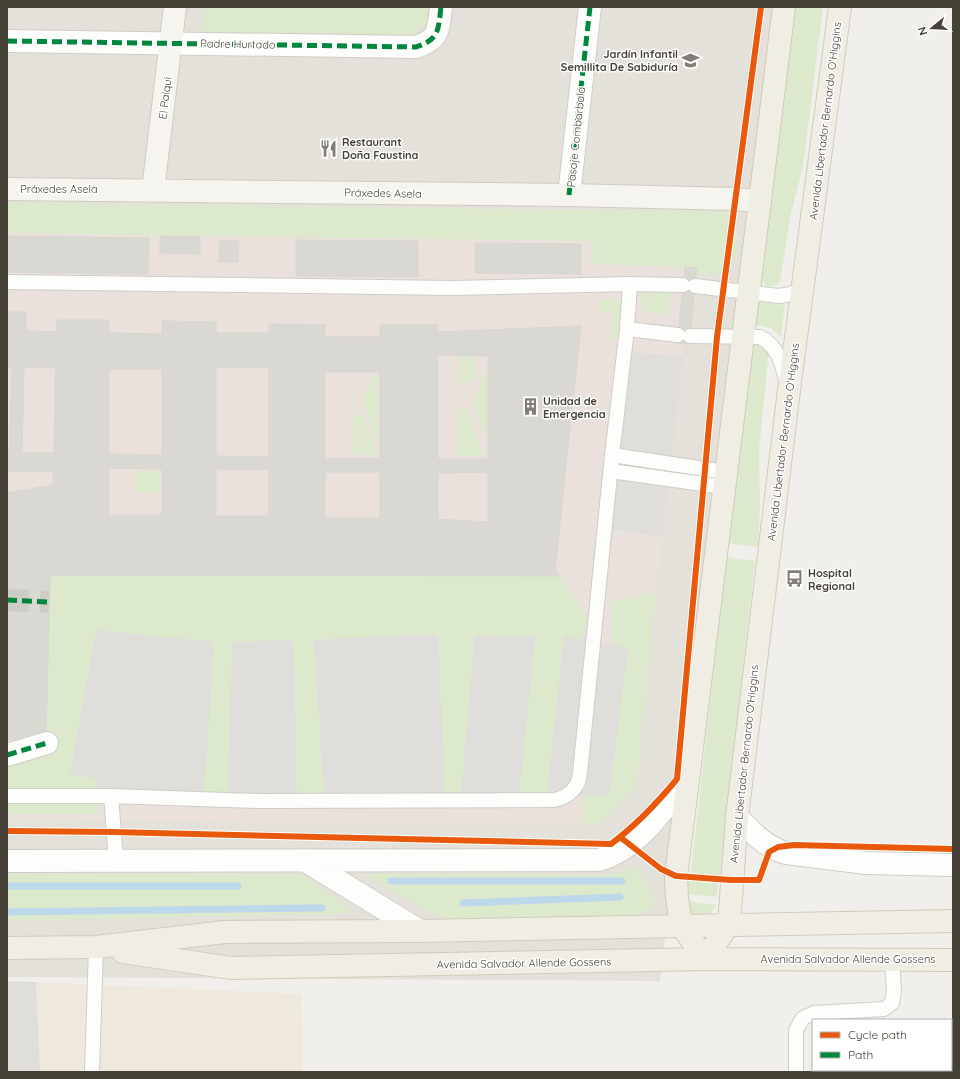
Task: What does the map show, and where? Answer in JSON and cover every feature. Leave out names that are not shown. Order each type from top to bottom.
[{"type":"main road","points":[[729,924],[705,959],[681,925],[677,898],[676,876],[784,7]]},
{"type":"main road","name":"Avenida Libertador Bernardo O'Higgins","points":[[729,924],[737,817],[789,390],[840,7]]},
{"type":"main road","name":"Avenida Salvador Allende Gossens","points":[[7,948],[96,947],[225,932],[420,931],[729,924],[953,921]]},
{"type":"main road","name":"Avenida Salvador Allende Gossens","points":[[96,947],[231,968],[705,959],[953,960]]},
{"type":"street","name":"El Palqui","points":[[153,190],[176,7]]},
{"type":"street","name":"Padre Hurtado","points":[[7,41],[416,47],[428,43],[437,32],[441,7]]},
{"type":"street","name":"Pasaje Combarbalá","points":[[570,195],[590,7]]},
{"type":"street","name":"Práxedes Asela","points":[[7,189],[570,195],[760,201]]},
{"type":"street","points":[[7,755],[48,743]]},
{"type":"street","points":[[7,861],[599,860],[612,856],[641,834],[663,811],[688,777]]},
{"type":"street","points":[[737,817],[760,840],[774,850],[786,853],[866,863],[953,865]]},
{"type":"street","points":[[304,860],[420,931]]},
{"type":"lane","points":[[7,282],[453,288],[630,284],[689,286],[749,294],[779,296],[791,294],[803,287]]},
{"type":"lane","points":[[7,796],[111,796],[259,801],[488,801],[554,800],[569,794],[580,780],[612,455],[627,329],[630,284]]},
{"type":"lane","points":[[627,329],[684,335],[743,338],[760,337],[768,341],[776,351],[782,364],[789,390]]},
{"type":"lane","points":[[612,455],[725,479]]},
{"type":"lane","points":[[611,471],[725,479]]},
{"type":"lane","points":[[111,796],[116,860]]},
{"type":"lane","points":[[92,1072],[96,947]]},
{"type":"lane","points":[[796,1072],[796,1030],[803,1018],[814,1012],[884,1009],[892,1003],[894,991],[892,960]]},
{"type":"shaded area","points":[[7,7],[773,7],[660,981],[7,977]]},
{"type":"shaded area","points":[[7,233],[592,241],[592,264],[697,268],[689,344],[684,344],[636,786],[600,823],[583,824],[7,819]]},
{"type":"shaded area","points":[[617,352],[683,356],[662,537],[602,527]]},
{"type":"shaded area","points":[[96,630],[214,642],[204,795],[98,791],[96,778],[70,774]]},
{"type":"shaded area","points":[[403,635],[438,635],[445,795],[324,795],[314,640]]},
{"type":"shaded area","points":[[475,635],[535,637],[519,796],[461,794]]},
{"type":"shaded area","points":[[564,636],[628,648],[609,796],[547,796]]},
{"type":"shaded area","points":[[293,640],[297,797],[228,796],[232,642]]},
{"type":"shaded area","points":[[7,981],[36,982],[40,1072],[7,1072]]},
{"type":"shaded area","points":[[36,982],[301,994],[303,1072],[40,1072]]},
{"type":"green space","points":[[206,7],[429,7],[425,25],[408,37],[202,33]]},
{"type":"green space","points":[[795,7],[823,7],[803,166],[791,213],[780,281],[775,286],[766,286],[762,280]]},
{"type":"green space","points":[[7,203],[729,212],[737,222],[738,240],[734,261],[728,270],[716,273],[696,274],[697,268],[591,264],[592,241],[7,233]]},
{"type":"green space","points":[[671,289],[669,315],[645,312],[642,306],[641,298],[646,290]]},
{"type":"green space","points":[[599,300],[622,301],[619,334],[616,339],[610,340],[612,312],[598,312]]},
{"type":"green space","points":[[759,302],[785,305],[781,337],[771,328],[756,325]]},
{"type":"green space","points":[[757,341],[769,349],[759,450],[760,509],[758,547],[728,543],[752,343]]},
{"type":"green space","points":[[459,357],[475,357],[475,378],[468,383],[458,384]]},
{"type":"green space","points":[[487,367],[487,440],[473,404]]},
{"type":"green space","points":[[377,374],[378,445],[362,400],[373,376]]},
{"type":"green space","points":[[458,409],[467,409],[483,456],[457,456]]},
{"type":"green space","points":[[357,414],[364,418],[377,455],[353,455],[353,415]]},
{"type":"green space","points":[[135,471],[160,471],[160,493],[135,492]]},
{"type":"green space","points":[[726,557],[755,561],[720,876],[691,872]]},
{"type":"green space","points":[[50,575],[560,576],[587,616],[583,639],[564,636],[547,796],[519,796],[535,637],[475,635],[461,794],[445,795],[437,635],[314,640],[324,795],[297,797],[293,640],[232,642],[228,796],[204,795],[96,630],[70,774],[97,778],[98,791],[7,790],[7,756],[46,737]]},
{"type":"green space","points":[[656,592],[636,786],[600,823],[583,824],[581,795],[609,795],[628,648],[613,645],[611,602]]},
{"type":"green space","points":[[98,799],[98,814],[7,814],[7,800]]},
{"type":"green space","points":[[633,866],[647,883],[655,903],[639,915],[626,918],[460,922],[431,913],[366,874],[613,875]]},
{"type":"green space","points":[[7,874],[303,875],[355,913],[7,921]]},
{"type":"green space","points":[[688,881],[718,884],[717,897],[687,894]]},
{"type":"green space","points":[[686,901],[716,905],[707,918],[690,915]]},
{"type":"building","points":[[7,236],[149,238],[148,274],[7,272]]},
{"type":"building","points":[[160,236],[200,237],[200,254],[160,253]]},
{"type":"building","points":[[296,240],[418,241],[418,277],[296,276]]},
{"type":"building","points":[[220,241],[239,241],[238,262],[219,262]]},
{"type":"building","points":[[475,243],[581,244],[581,274],[475,273]]},
{"type":"building","points":[[685,267],[697,268],[689,344],[677,343]]},
{"type":"building","points":[[7,312],[26,312],[26,331],[57,332],[57,367],[7,367]]},
{"type":"building","points":[[57,320],[109,320],[109,515],[162,515],[162,321],[216,322],[216,516],[269,516],[269,324],[325,325],[325,518],[380,518],[380,325],[438,325],[438,519],[488,522],[520,539],[541,555],[560,576],[50,575],[46,737],[7,740],[7,493],[53,485]]},
{"type":"building","name":"Unidad de Emergencia","points":[[581,326],[555,570],[541,555],[520,539],[488,522],[488,356],[438,355],[438,332]]},
{"type":"building","points":[[109,333],[162,334],[162,369],[108,369]]},
{"type":"building","points":[[216,333],[269,333],[269,368],[216,367]]},
{"type":"building","points":[[324,337],[380,337],[380,372],[324,372]]},
{"type":"building","points":[[12,367],[24,368],[22,453],[54,453],[54,472],[7,471]]},
{"type":"building","points":[[109,454],[162,455],[162,469],[109,468]]},
{"type":"building","points":[[216,456],[269,457],[269,470],[216,469]]},
{"type":"building","points":[[380,458],[380,472],[324,472],[324,459]]},
{"type":"building","points":[[438,459],[488,459],[488,472],[438,473]]},
{"type":"waterway","points":[[391,881],[622,881]]},
{"type":"waterway","points":[[7,886],[238,886]]},
{"type":"waterway","points":[[463,903],[620,897]]},
{"type":"waterway","points":[[7,912],[322,908]]},
{"type":"tunnel","points":[[7,600],[49,602]]},
{"type":"marked path","points":[[7,41],[416,47],[430,41],[434,37],[438,28],[441,7]]},
{"type":"marked path","points":[[569,195],[590,7]]},
{"type":"marked path","points":[[7,600],[49,602]]},
{"type":"marked path","points":[[7,755],[47,743]]},
{"type":"cycle path","points":[[7,831],[113,832],[611,844],[637,822],[662,796],[677,779],[717,337],[761,7]]},
{"type":"cycle path","points":[[620,837],[661,869],[676,876],[731,880],[759,880],[769,852],[778,847],[794,845],[953,849]]},
{"type":"place","name":"Jardín Infantil Semillita De Sabiduría","points":[[691,60]]},
{"type":"place","name":"Restaurant Doña Faustina","points":[[329,148]]},
{"type":"place","name":"Unidad de Emergencia","points":[[530,407]]},
{"type":"place","name":"Hospital Regional","points":[[795,579]]}]
